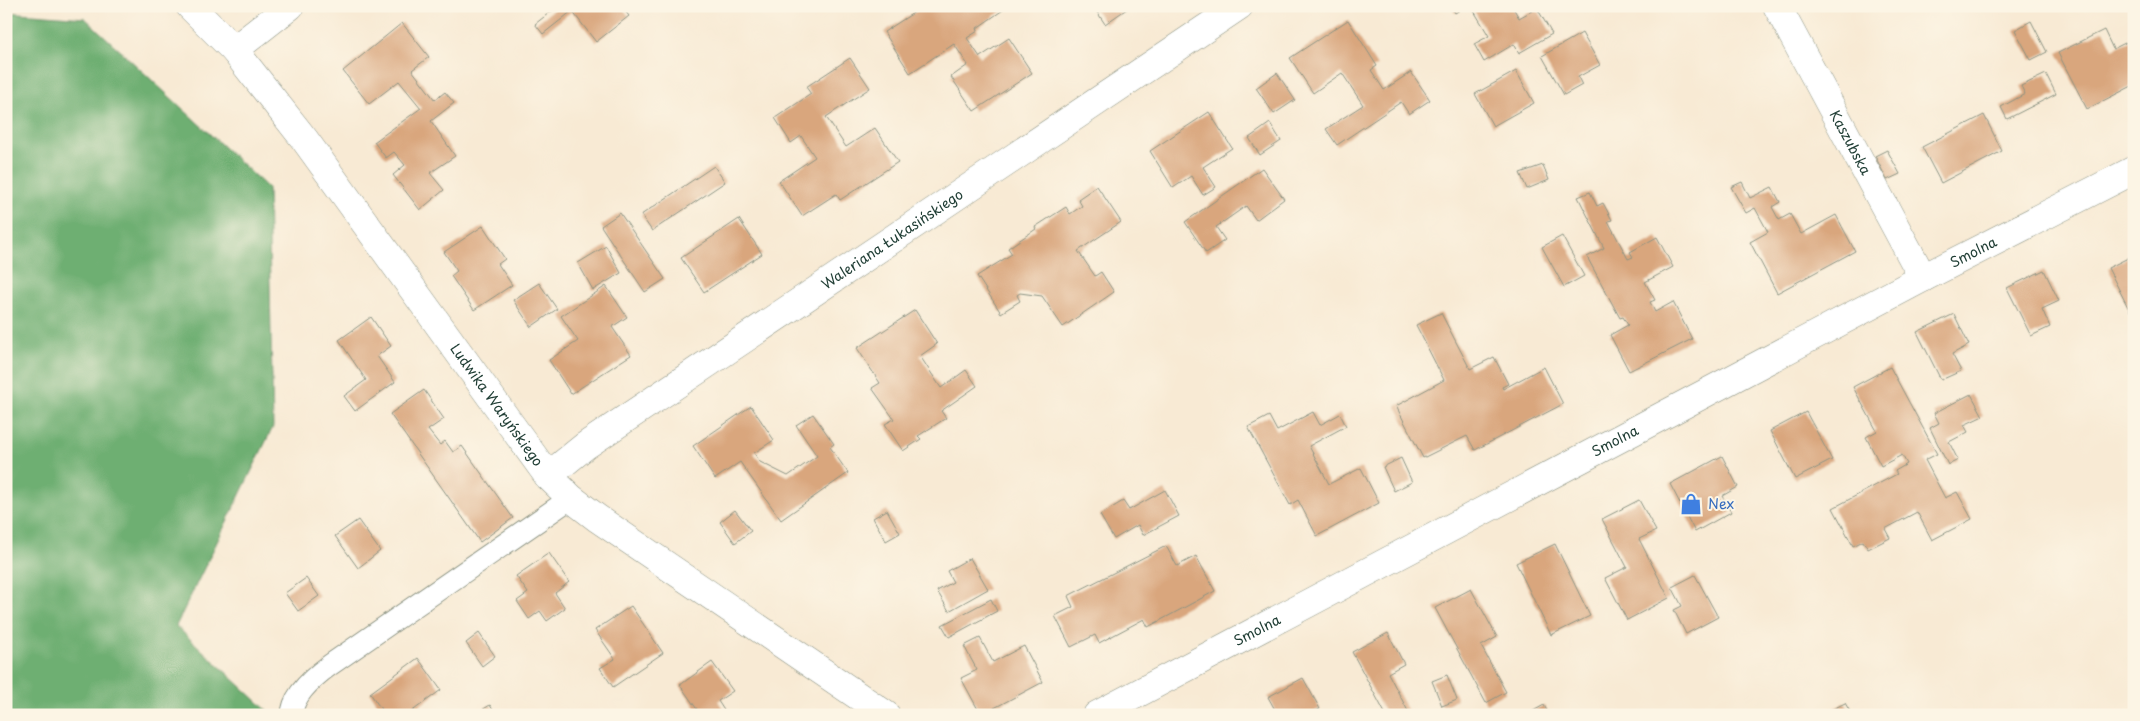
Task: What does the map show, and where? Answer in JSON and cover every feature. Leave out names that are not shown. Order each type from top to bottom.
[{"type":"street","name":"Ludwika Waryńskiego","points":[[190,6],[234,50],[305,140],[548,476],[570,498],[886,715]]},
{"type":"street","points":[[234,50],[290,6]]},
{"type":"street","name":"Waleriana Łukasińskiego","points":[[548,476],[594,440],[1239,6]]},
{"type":"street","name":"Kaszubska","points":[[1777,6],[1923,278]]},
{"type":"street","name":"Smolna","points":[[1097,715],[1923,278],[2134,170]]},
{"type":"lane","points":[[292,715],[292,707],[302,693],[316,676],[330,665],[570,498]]},
{"type":"green space","points":[[6,12],[85,18],[268,188],[273,427],[176,626],[272,715],[6,715]]},
{"type":"building","points":[[558,6],[621,6],[629,16],[596,42],[572,11],[543,34],[535,24]]},
{"type":"building","points":[[924,6],[946,6],[948,8],[951,6],[1001,6],[1003,10],[977,28],[978,31],[967,38],[980,57],[1009,38],[1032,73],[974,111],[951,77],[968,65],[954,44],[910,73],[884,32]]},
{"type":"building","points":[[1093,6],[1131,6],[1105,24]]},
{"type":"building","points":[[1451,6],[1466,6],[1455,13]]},
{"type":"building","points":[[1471,6],[1512,6],[1519,18],[1537,8],[1552,34],[1519,53],[1514,44],[1484,62],[1474,44],[1489,36]]},
{"type":"building","points":[[1348,20],[1377,66],[1371,70],[1384,90],[1411,72],[1430,100],[1409,114],[1401,102],[1337,145],[1326,129],[1363,105],[1342,73],[1313,93],[1290,58]]},
{"type":"building","points":[[2031,21],[2047,52],[2031,60],[2015,30]]},
{"type":"building","points":[[402,23],[429,57],[412,70],[435,100],[445,92],[454,103],[431,121],[455,156],[430,173],[444,190],[420,210],[393,175],[405,165],[394,152],[386,158],[374,142],[421,108],[399,81],[369,104],[343,71]]},
{"type":"building","points":[[2104,30],[2113,49],[2131,40],[2134,46],[2134,85],[2087,109],[2058,53]]},
{"type":"building","points":[[1582,33],[1600,65],[1578,77],[1582,85],[1564,95],[1542,56]]},
{"type":"building","points":[[850,58],[870,88],[826,117],[846,147],[875,128],[898,162],[840,200],[836,194],[802,216],[779,181],[815,157],[801,136],[791,143],[775,118],[811,94],[806,87]]},
{"type":"building","points":[[1516,71],[1534,103],[1493,126],[1475,94]]},
{"type":"building","points":[[1277,73],[1295,100],[1274,114],[1256,88]]},
{"type":"building","points":[[2046,74],[2056,94],[2007,119],[2001,107],[2025,94],[2021,86]]},
{"type":"building","points":[[1209,112],[1232,148],[1203,167],[1216,187],[1203,195],[1191,176],[1173,188],[1150,151]]},
{"type":"building","points":[[1984,115],[2002,151],[1941,183],[1922,147]]},
{"type":"building","points":[[1270,123],[1281,141],[1260,155],[1249,138]]},
{"type":"building","points":[[1887,150],[1900,174],[1887,180],[1875,156]]},
{"type":"building","points":[[1543,165],[1549,180],[1527,189],[1520,173]]},
{"type":"building","points":[[714,166],[725,182],[652,231],[641,215]]},
{"type":"building","points":[[1262,168],[1284,199],[1256,220],[1246,206],[1216,227],[1225,240],[1206,253],[1185,222]]},
{"type":"building","points":[[1742,182],[1750,198],[1772,187],[1780,202],[1772,207],[1779,220],[1790,214],[1801,234],[1836,215],[1855,251],[1777,293],[1750,242],[1768,232],[1755,208],[1746,213],[1731,187]]},
{"type":"building","points":[[1097,186],[1121,222],[1078,251],[1095,276],[1101,272],[1114,292],[1063,327],[1042,296],[1020,293],[1017,295],[1020,301],[1001,313],[977,276],[1012,254],[1008,248],[1036,229],[1035,227],[1066,207],[1070,214],[1082,206],[1078,199]]},
{"type":"building","points":[[1590,192],[1597,206],[1603,203],[1612,220],[1608,221],[1628,259],[1633,257],[1630,252],[1657,237],[1673,267],[1645,282],[1655,300],[1650,302],[1655,312],[1673,302],[1692,339],[1629,371],[1610,335],[1628,325],[1623,317],[1620,318],[1587,257],[1604,248],[1578,197]]},
{"type":"building","points":[[620,213],[665,279],[645,292],[601,226]]},
{"type":"building","points":[[739,219],[762,254],[704,292],[681,258]]},
{"type":"building","points":[[483,226],[505,259],[498,264],[512,285],[474,310],[451,276],[457,271],[444,252]]},
{"type":"building","points":[[1562,236],[1584,276],[1564,287],[1542,247]]},
{"type":"building","points":[[606,246],[621,273],[593,290],[578,263]]},
{"type":"building","points":[[2134,255],[2134,319],[2108,268]]},
{"type":"building","points":[[2044,270],[2059,301],[2042,309],[2050,327],[2031,336],[2007,288]]},
{"type":"building","points":[[539,283],[557,309],[531,327],[513,300]]},
{"type":"building","points":[[606,286],[627,317],[612,327],[631,355],[571,394],[549,360],[578,341],[561,316]]},
{"type":"building","points":[[915,310],[937,344],[920,356],[941,388],[966,370],[977,386],[941,411],[946,418],[918,436],[921,439],[903,451],[885,424],[894,419],[872,388],[880,383],[857,348]]},
{"type":"building","points":[[1441,313],[1470,369],[1494,357],[1508,384],[1502,387],[1503,389],[1544,367],[1563,404],[1475,450],[1467,436],[1423,458],[1396,406],[1444,380],[1416,325]]},
{"type":"building","points":[[1954,314],[1969,345],[1952,354],[1961,371],[1941,380],[1917,332]]},
{"type":"building","points":[[371,317],[391,346],[377,356],[395,382],[355,411],[344,396],[366,380],[339,340]]},
{"type":"building","points":[[1890,367],[1937,454],[1925,460],[1945,498],[1957,492],[1972,519],[1932,540],[1917,512],[1885,529],[1890,538],[1868,549],[1863,541],[1853,546],[1833,508],[1897,474],[1895,471],[1907,464],[1902,455],[1881,466],[1866,437],[1877,431],[1853,387]]},
{"type":"building","points":[[424,390],[444,419],[428,430],[440,445],[445,441],[453,452],[462,446],[513,518],[480,542],[390,414]]},
{"type":"building","points":[[1971,394],[1983,416],[1964,425],[1968,432],[1949,442],[1958,460],[1948,465],[1930,428],[1939,423],[1934,413]]},
{"type":"building","points":[[751,406],[774,440],[754,453],[760,462],[788,476],[817,456],[796,425],[813,414],[834,444],[830,447],[848,473],[781,520],[740,462],[715,479],[693,446]]},
{"type":"building","points":[[1313,412],[1320,425],[1340,414],[1346,426],[1309,446],[1329,484],[1361,468],[1379,503],[1317,536],[1298,500],[1290,505],[1248,427],[1269,416],[1277,431]]},
{"type":"building","points":[[1806,412],[1832,460],[1795,479],[1770,431]]},
{"type":"building","points":[[1722,456],[1738,487],[1722,496],[1731,512],[1695,532],[1670,484]]},
{"type":"building","points":[[1401,458],[1412,482],[1394,491],[1383,467]]},
{"type":"building","points":[[1165,490],[1179,516],[1143,535],[1138,525],[1114,539],[1100,515],[1123,501],[1129,510]]},
{"type":"building","points":[[1639,500],[1656,531],[1639,539],[1669,598],[1627,620],[1605,578],[1627,567],[1602,519]]},
{"type":"building","points":[[735,510],[751,531],[735,543],[720,522]]},
{"type":"building","points":[[887,510],[900,533],[886,541],[873,518]]},
{"type":"building","points":[[358,520],[380,551],[358,568],[335,536]]},
{"type":"building","points":[[1555,544],[1590,616],[1551,635],[1516,563]]},
{"type":"building","points":[[1166,546],[1177,566],[1196,556],[1215,591],[1148,627],[1144,619],[1099,643],[1095,635],[1071,647],[1055,616],[1073,607],[1068,596]]},
{"type":"building","points":[[549,553],[569,582],[555,593],[565,608],[547,621],[540,611],[529,619],[517,601],[528,593],[516,576]]},
{"type":"building","points":[[970,558],[988,589],[949,611],[937,591],[953,582],[947,571]]},
{"type":"building","points":[[1695,575],[1718,617],[1686,634],[1674,610],[1682,606],[1672,587]]},
{"type":"building","points":[[306,578],[319,596],[298,611],[285,593]]},
{"type":"building","points":[[1471,589],[1497,637],[1481,646],[1506,692],[1486,703],[1435,608]]},
{"type":"building","points":[[991,599],[997,611],[949,637],[942,625]]},
{"type":"building","points":[[631,606],[663,653],[613,687],[600,668],[615,659],[595,630]]},
{"type":"building","points":[[479,633],[495,656],[482,666],[466,643]]},
{"type":"building","points":[[1388,633],[1404,664],[1388,673],[1410,715],[1386,715],[1352,652]]},
{"type":"building","points":[[980,638],[993,662],[1024,646],[1043,682],[981,715],[961,678],[977,670],[964,646]]},
{"type":"building","points":[[418,658],[441,690],[407,715],[385,715],[370,693]]},
{"type":"building","points":[[712,662],[733,691],[718,701],[727,715],[701,715],[680,685]]},
{"type":"building","points":[[1447,675],[1457,700],[1442,706],[1432,681]]},
{"type":"building","points":[[1303,678],[1320,709],[1315,711],[1317,715],[1278,715],[1268,697]]},
{"type":"building","points":[[1845,703],[1852,715],[1821,715]]},
{"type":"building","points":[[490,705],[496,715],[474,715]]},
{"type":"building","points":[[1544,705],[1549,715],[1526,715]]},
{"type":"place","name":"Nex","points":[[1691,504]]}]
